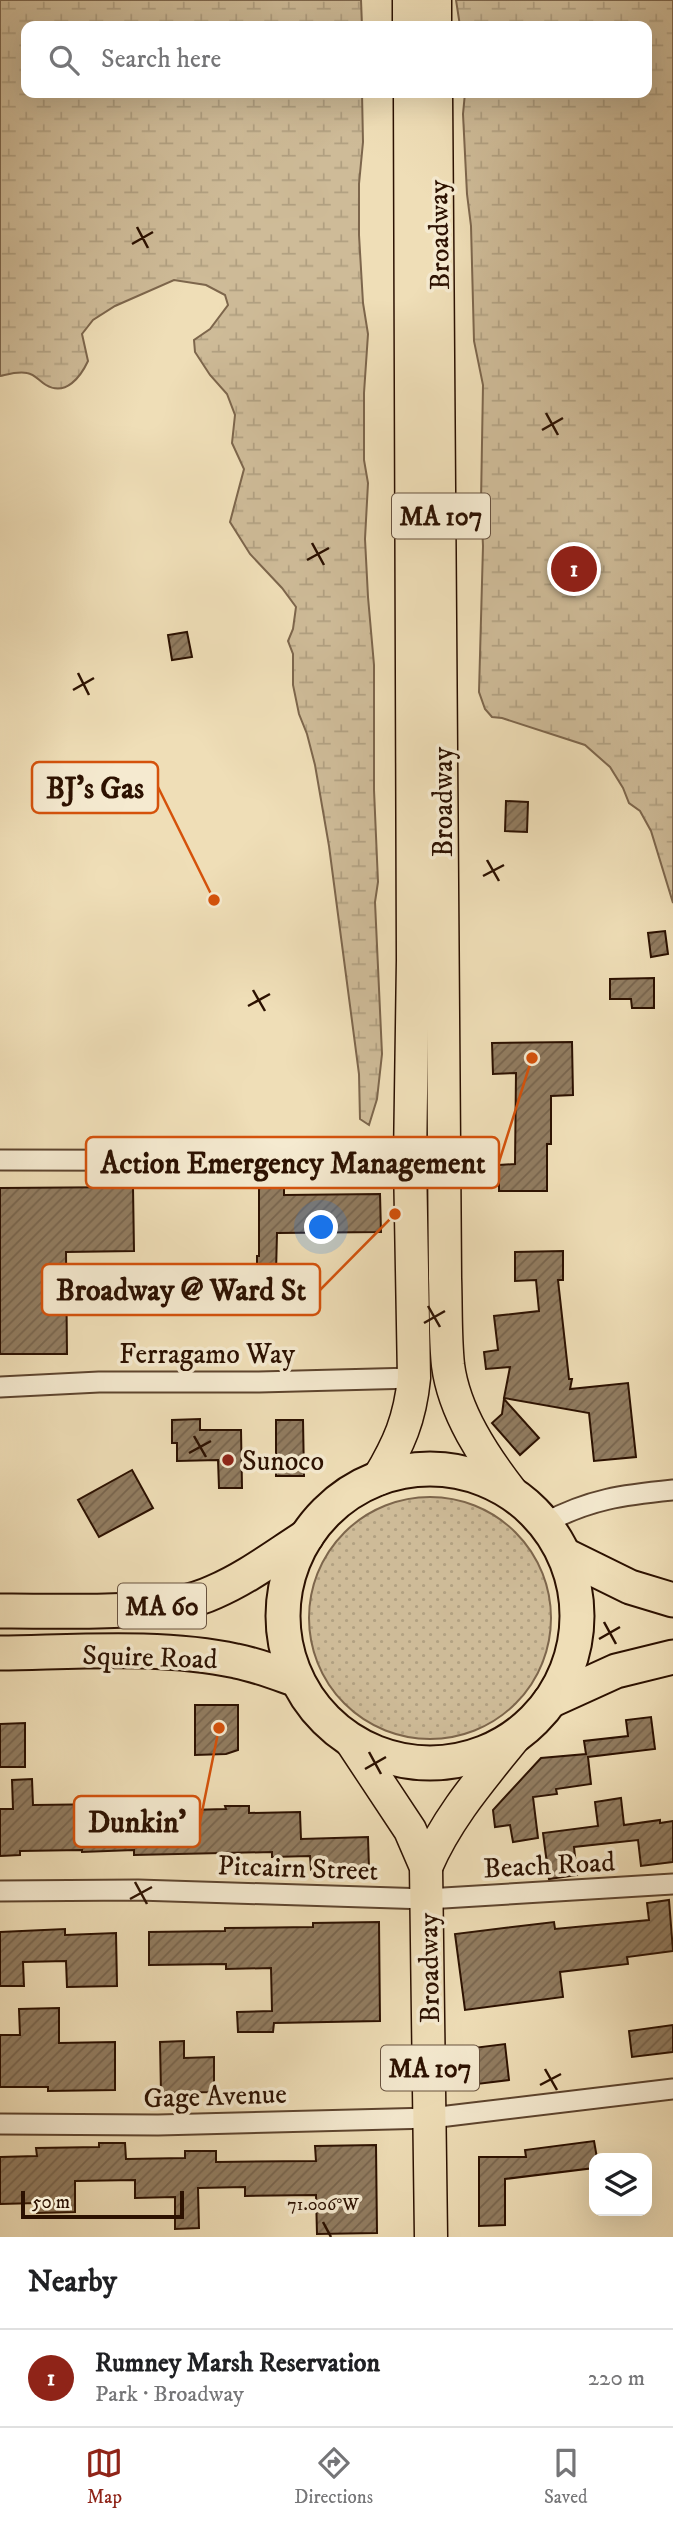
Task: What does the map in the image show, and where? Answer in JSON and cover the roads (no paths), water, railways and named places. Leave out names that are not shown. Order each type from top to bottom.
[{"type":"highway","name":"MA 60","points":[[307,1536],[338,1502],[378,1479],[415,1469],[454,1471],[478,1477],[513,1494],[545,1523],[565,1555]]},
{"type":"highway","name":"Squire Road","points":[[0,1611],[137,1609],[188,1602],[228,1585],[307,1536]]},
{"type":"highway","points":[[307,1536],[290,1570],[283,1607],[285,1645],[297,1680],[325,1720],[351,1741],[368,1750],[404,1761],[442,1763],[480,1755],[514,1738],[551,1701],[566,1674],[577,1630],[574,1584],[565,1555]]},
{"type":"highway","points":[[565,1555],[630,1587],[673,1600]]},
{"type":"highway","name":"Squire Road","points":[[0,1653],[191,1654],[239,1661],[297,1680]]},
{"type":"highway","points":[[551,1701],[616,1671],[673,1657]]},
{"type":"main road","points":[[409,0],[409,21]]},
{"type":"main road","points":[[435,0],[435,21]]},
{"type":"main road","name":"Broadway","points":[[378,1479],[404,1429],[411,1407],[414,1378],[410,1161],[413,925],[410,98]]},
{"type":"main road","name":"Broadway","points":[[436,98],[445,1278],[448,1365],[454,1390],[475,1439],[513,1494]]},
{"type":"main road","name":"Broadway","points":[[426,1867],[462,1802],[514,1738]]},
{"type":"main road","name":"Broadway","points":[[351,1741],[410,1830],[426,1867],[431,2237]]},
{"type":"street","points":[[0,1160],[410,1161]]},
{"type":"street","name":"Ferragamo Way","points":[[0,1387],[99,1382],[414,1378]]},
{"type":"street","points":[[545,1523],[568,1510],[614,1496],[673,1490]]},
{"type":"street","name":"Beach Road","points":[[427,1899],[673,1884]]},
{"type":"street","name":"Pitcairn Street","points":[[0,1891],[138,1890],[427,1899]]},
{"type":"street","name":"Gage Avenue","points":[[0,2124],[158,2125],[430,2118],[673,2089]]},
{"type":"place","name":"Rumney Marsh Reservation","points":[[574,569]]},
{"type":"place","name":"BJ’s Gas","points":[[214,900]]},
{"type":"place","name":"Action Emergency Management","points":[[532,1058]]},
{"type":"place","name":"Broadway @ Ward St","points":[[395,1214]]},
{"type":"place","name":"Sunoco","points":[[228,1460]]},
{"type":"place","name":"Dunkin'","points":[[219,1728]]}]
